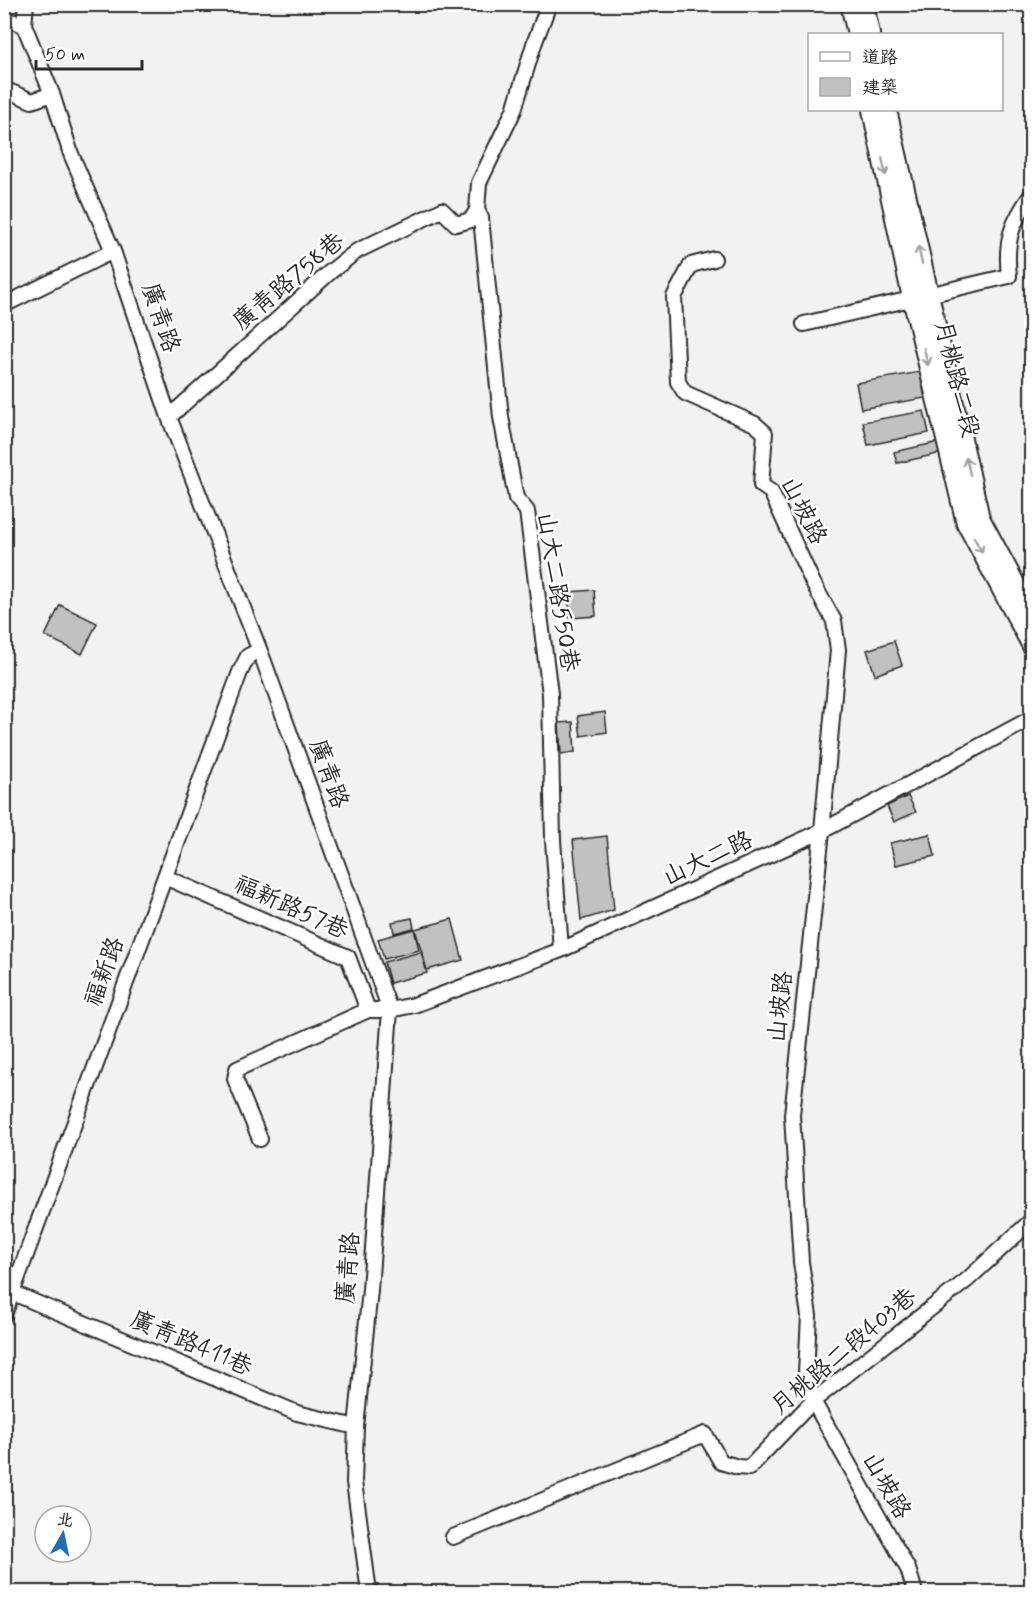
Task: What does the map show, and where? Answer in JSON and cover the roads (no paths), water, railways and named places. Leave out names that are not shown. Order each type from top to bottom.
[{"type":"street","name":"廣青路","points":[[26,4],[24,25],[52,94],[71,154],[113,251],[169,417],[390,1010],[370,1290],[356,1427],[354,1482],[369,1593]]},
{"type":"street","name":"山大二路550巷","points":[[549,4],[514,110],[479,183],[477,210],[481,218],[501,417],[516,498],[527,511],[550,694],[553,840],[561,950]]},
{"type":"street","points":[[850,4],[857,33]]},
{"type":"street","points":[[864,4],[870,33]]},
{"type":"street","points":[[4,19],[24,25]]},
{"type":"street","points":[[4,89],[32,101],[52,94]]},
{"type":"street","name":"月桃路二段","points":[[872,111],[980,518],[1032,615]]},
{"type":"street","name":"月桃路二段","points":[[887,111],[920,296],[966,523],[1032,646]]},
{"type":"street","points":[[804,324],[1009,276],[1007,257],[1010,232],[1032,194]]},
{"type":"street","name":"廣青路758巷","points":[[169,417],[330,272],[357,251],[442,210],[456,224],[471,220],[477,210]]},
{"type":"street","points":[[4,305],[113,251]]},
{"type":"street","name":"山坡路","points":[[714,259],[692,265],[674,297],[678,382],[686,393],[756,424],[765,433],[761,485],[771,492],[813,583],[834,621],[838,650],[822,831],[792,1116],[801,1262],[809,1316],[806,1373],[813,1401],[908,1569],[915,1593]]},
{"type":"street","name":"福新路","points":[[4,1315],[240,672],[248,656],[258,651]]},
{"type":"street","name":"山大二路","points":[[368,1010],[390,1010],[414,1005],[561,950],[822,831],[1032,718]]},
{"type":"street","name":"福新路57巷","points":[[165,877],[348,957],[368,1010]]},
{"type":"street","points":[[260,1139],[235,1079],[237,1069],[368,1010]]},
{"type":"street","name":"月桃路二段403巷","points":[[453,1537],[705,1434],[721,1462],[749,1468],[813,1401],[967,1280],[1032,1220]]},
{"type":"street","name":"廣青路411巷","points":[[13,1293],[297,1413],[356,1427]]}]
